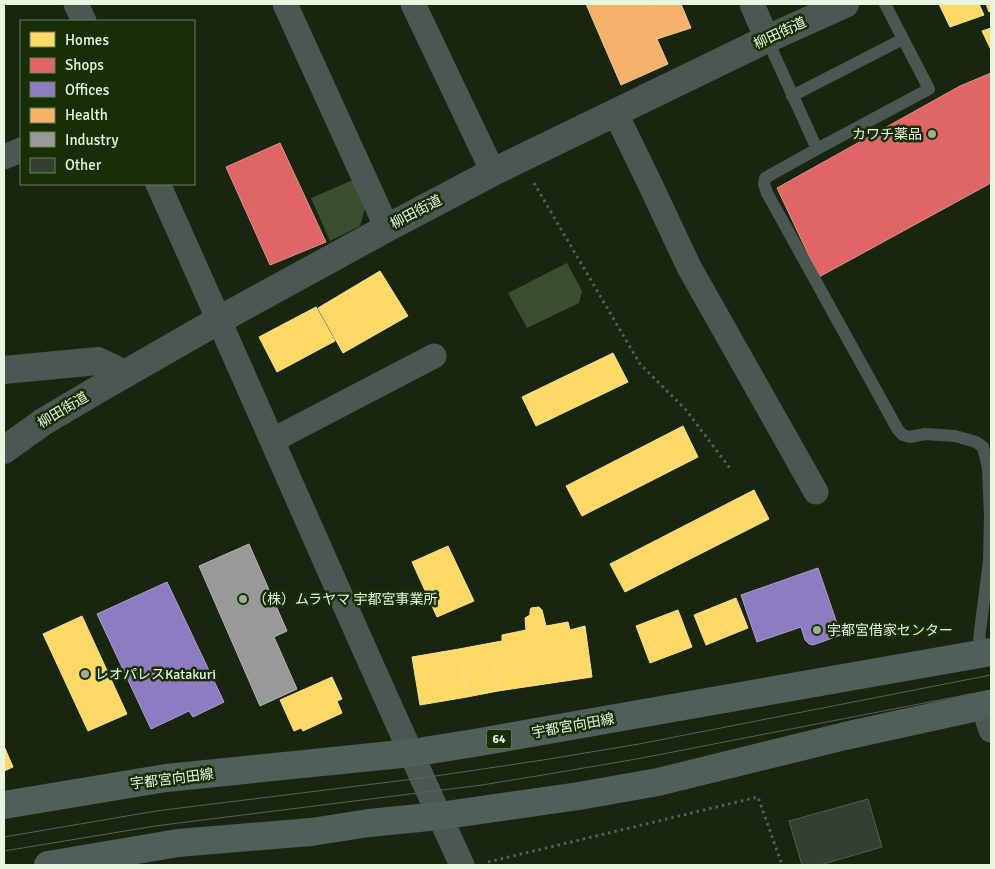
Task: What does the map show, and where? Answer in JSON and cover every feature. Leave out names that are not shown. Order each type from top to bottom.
[{"type":"main road","name":"宇都宮向田線","points":[[4,805],[166,778],[411,753],[985,653]]},
{"type":"main road","points":[[48,865],[178,843],[311,832],[579,796],[658,782],[844,736],[988,713]]},
{"type":"street","points":[[76,4],[84,20]]},
{"type":"street","points":[[285,4],[387,228]]},
{"type":"street","points":[[413,4],[493,172]]},
{"type":"street","points":[[752,4],[768,39]]},
{"type":"street","name":"柳田街道","points":[[4,450],[43,422],[125,374],[387,228],[493,172],[615,112],[845,4]]},
{"type":"street","points":[[615,112],[689,267],[816,492]]},
{"type":"street","points":[[4,157],[20,150]]},
{"type":"street","points":[[158,185],[439,816],[473,864]]},
{"type":"street","points":[[272,440],[434,356]]},
{"type":"street","points":[[4,370],[98,361],[125,374]]},
{"type":"lane","points":[[886,4],[929,90],[765,178],[764,184],[776,210],[898,430],[903,435],[910,437],[925,434],[955,436],[976,442],[983,447],[988,468],[990,516],[989,561],[980,631],[985,653]]},
{"type":"lane","points":[[768,39],[817,149]]},
{"type":"lane","points":[[792,96],[903,39]]},
{"type":"path","points":[[520,159],[640,364],[686,410],[732,471]]},
{"type":"path","points":[[473,864],[758,798],[782,865]]},
{"type":"green space","points":[[353,180],[366,205],[360,226],[330,241],[311,198]]},
{"type":"green space","points":[[567,263],[582,291],[579,303],[527,328],[508,293]]},
{"type":"building: Homes","points":[[939,4],[979,4],[984,15],[950,27]]},
{"type":"building: Homes","points":[[986,4],[991,4],[991,11],[989,12]]},
{"type":"building: Homes","points":[[991,28],[991,50],[982,31]]},
{"type":"building: Homes","points":[[380,271],[408,316],[343,353],[318,308]]},
{"type":"building: Homes","points":[[316,307],[335,341],[277,372],[259,337]]},
{"type":"building: Homes","points":[[613,353],[628,382],[536,426],[522,397]]},
{"type":"building: Homes","points":[[683,426],[698,457],[582,516],[566,486]]},
{"type":"building: Homes","points":[[754,490],[769,519],[625,592],[610,564]]},
{"type":"building: Homes","points":[[448,546],[474,601],[437,617],[412,562]]},
{"type":"building: Homes","points":[[736,598],[748,628],[706,645],[694,615]]},
{"type":"building: Homes","points":[[539,607],[542,610],[546,626],[568,622],[570,630],[585,626],[592,677],[498,691],[491,643],[502,641],[502,635],[526,630],[525,618],[530,615],[531,608]]},
{"type":"building: Homes","points":[[678,610],[692,647],[650,663],[636,626]]},
{"type":"building: Homes","name":"レオパレスKatakuri","points":[[82,616],[127,714],[88,731],[43,634]]},
{"type":"building: Homes","points":[[491,643],[498,691],[467,697],[459,649]]},
{"type":"building: Homes","points":[[459,649],[467,697],[420,705],[412,657]]},
{"type":"building: Homes","points":[[332,677],[342,699],[337,701],[342,713],[303,731],[301,728],[294,731],[280,700]]},
{"type":"building: Homes","points":[[4,746],[13,767],[4,771]]},
{"type":"building: Shops","name":"カワチ薬品","points":[[991,73],[991,183],[819,277],[777,188],[960,86]]},
{"type":"building: Shops","points":[[280,143],[326,242],[270,265],[226,167]]},
{"type":"building: Offices","points":[[818,568],[841,635],[813,645],[805,640],[801,627],[757,642],[741,595]]},
{"type":"building: Offices","points":[[167,582],[224,702],[193,717],[189,711],[151,729],[97,614]]},
{"type":"building: Health","points":[[586,4],[652,4],[653,6],[681,4],[691,28],[657,39],[668,64],[621,85]]},
{"type":"building: Industry","name":"（株）ムラヤマ 宇都宮事業所","points":[[249,544],[287,631],[274,637],[297,689],[260,706],[199,566]]},
{"type":"building: Other","points":[[868,799],[882,847],[820,865],[802,865],[789,821]]},
{"type":"tram line","points":[[4,837],[156,811],[422,778],[543,760],[639,744],[991,675]]},
{"type":"tram line","points":[[4,851],[155,826],[482,785],[642,758],[991,690]]},
{"type":"place","name":"カワチ薬品","points":[[932,134]]},
{"type":"place","name":"（株）ムラヤマ 宇都宮事業所","points":[[243,599]]},
{"type":"place","name":"宇都宮借家センター","points":[[817,630]]},
{"type":"place","name":"レオパレスKatakuri","points":[[85,674]]}]
